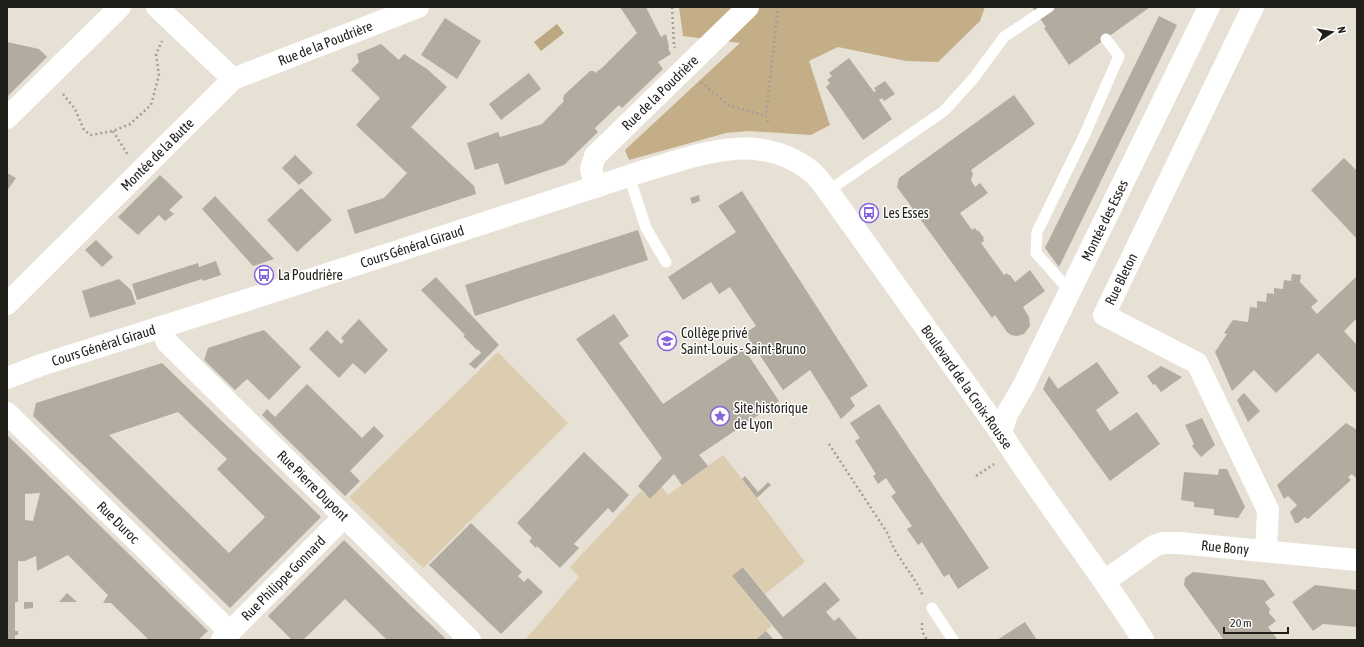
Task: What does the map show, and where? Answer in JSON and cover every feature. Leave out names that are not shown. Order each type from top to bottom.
[{"type":"street","points":[[7,118],[120,7]]},
{"type":"street","name":"Rue de la Poudrière","points":[[233,80],[418,7]]},
{"type":"street","name":"Rue de la Poudrière","points":[[596,187],[591,169],[595,156],[748,7]]},
{"type":"street","name":"Montée des Esses","points":[[1001,433],[1007,414],[1024,385],[1209,7]]},
{"type":"street","name":"Rue Bleton","points":[[1253,7],[1104,315],[1197,363],[1268,510],[1266,551]]},
{"type":"street","points":[[157,8],[233,80]]},
{"type":"street","name":"Montée de la Butte","points":[[7,304],[233,80]]},
{"type":"street","name":"Cours Général Giraud","points":[[7,378],[629,176],[702,154],[729,149],[753,148],[775,152]]},
{"type":"street","name":"Boulevard de la Croix-Rousse","points":[[775,152],[795,160],[813,173],[828,191],[1001,433],[1143,640]]},
{"type":"street","name":"Rue Pierre Dupont","points":[[161,327],[167,342],[470,640]]},
{"type":"street","name":"Rue Duroc","points":[[7,413],[226,636]]},
{"type":"street","name":"Rue Philippe Gonnard","points":[[226,636],[344,517]]},
{"type":"street","name":"Rue Bony","points":[[1104,582],[1154,546],[1172,542],[1357,560]]},
{"type":"lane","points":[[828,191],[944,111],[973,79],[1004,37],[1049,7]]},
{"type":"lane","points":[[1070,291],[1036,253],[1037,232],[1087,129],[1119,56],[1106,38]]},
{"type":"lane","points":[[629,176],[646,228],[666,262]]},
{"type":"lane","points":[[928,605],[953,640]]},
{"type":"path","points":[[672,7],[674,46],[676,50]]},
{"type":"path","points":[[768,122],[766,116],[778,7]]},
{"type":"path","points":[[70,101],[84,130],[90,135],[113,131],[130,124],[151,105],[160,75],[156,54],[164,36],[157,8]]},
{"type":"path","points":[[698,78],[728,105],[766,116]]},
{"type":"path","points":[[113,131],[129,156]]},
{"type":"path","points":[[828,444],[888,534],[891,544],[919,586],[928,605]]},
{"type":"path","points":[[976,476],[994,464]]},
{"type":"path","points":[[922,618],[922,631],[927,640]]},
{"type":"shaded area","points":[[679,7],[985,7],[980,21],[938,62],[906,61],[838,47],[809,61],[830,125],[811,135],[749,131],[726,133],[629,160],[625,150],[740,43],[683,36]]},
{"type":"shaded area","points":[[557,24],[564,33],[541,51],[534,42]]},
{"type":"shaded area","points":[[498,352],[568,423],[423,568],[349,497]]},
{"type":"shaded area","points":[[723,455],[805,562],[765,594],[744,567],[732,576],[772,626],[755,640],[525,640],[579,577],[570,567],[641,491],[650,499],[661,486],[668,495]]},
{"type":"building","points":[[620,7],[646,7],[661,37],[666,34],[668,48],[671,54],[658,62],[663,69],[622,108],[619,105],[595,128],[598,132],[564,165],[505,185],[498,163],[475,170],[467,143],[498,132],[500,137],[542,124],[564,101],[564,95],[590,71],[594,71],[595,73],[603,67],[637,33]]},
{"type":"building","points":[[1032,7],[1150,7],[1069,65]]},
{"type":"building","points":[[1159,16],[1177,25],[1059,267],[1045,248]]},
{"type":"building","points":[[445,18],[481,41],[457,79],[421,55]]},
{"type":"building","points":[[7,42],[39,49],[47,57],[7,97]]},
{"type":"building","points":[[381,44],[399,60],[404,54],[427,69],[447,87],[411,127],[474,186],[476,194],[355,234],[347,210],[384,198],[407,173],[356,125],[380,98],[351,70],[359,62],[357,54]]},
{"type":"building","points":[[849,58],[874,92],[876,91],[874,88],[885,81],[895,94],[884,101],[882,98],[879,100],[892,119],[863,140],[826,87],[830,83],[827,80],[832,76],[829,73]]},
{"type":"building","points":[[529,73],[541,89],[501,120],[489,104]]},
{"type":"building","points":[[1014,95],[1035,124],[971,170],[973,174],[971,180],[975,187],[980,183],[988,193],[960,213],[972,230],[975,228],[977,231],[978,230],[984,238],[984,241],[981,243],[1004,275],[1007,273],[1015,282],[1030,270],[1045,291],[1023,307],[1029,317],[1030,326],[1024,334],[1017,336],[1011,335],[1007,332],[995,315],[992,318],[897,187],[899,178]]},
{"type":"building","points":[[295,155],[313,173],[299,185],[282,168]]},
{"type":"building","points":[[1344,158],[1357,171],[1357,239],[1311,190]]},
{"type":"building","points":[[7,173],[16,178],[7,191]]},
{"type":"building","points":[[160,175],[183,197],[169,210],[174,214],[165,221],[159,215],[138,235],[118,217]]},
{"type":"building","points":[[301,188],[332,220],[297,252],[267,220]]},
{"type":"building","points":[[742,191],[868,386],[850,398],[855,406],[841,419],[810,370],[783,390],[745,333],[756,326],[730,287],[719,294],[711,282],[683,300],[668,277],[736,232],[718,206]]},
{"type":"building","points":[[699,195],[700,201],[692,204],[690,198]]},
{"type":"building","points":[[215,196],[274,259],[253,266],[202,209]]},
{"type":"building","points":[[638,230],[648,260],[475,316],[465,285]]},
{"type":"building","points":[[96,240],[113,257],[102,267],[85,250]]},
{"type":"building","points":[[216,261],[221,275],[203,281],[202,279],[137,300],[132,284],[198,263],[199,267]]},
{"type":"building","points":[[266,272],[267,277],[258,279],[257,275]]},
{"type":"building","points":[[1292,274],[1301,275],[1300,282],[1318,301],[1311,307],[1317,314],[1357,276],[1357,318],[1344,331],[1357,345],[1357,394],[1318,353],[1276,393],[1254,370],[1232,391],[1215,352],[1227,334],[1224,333],[1233,320],[1248,322],[1250,307],[1257,308],[1257,301],[1266,302],[1267,293],[1274,294],[1274,288],[1283,289],[1284,280],[1291,281]]},
{"type":"building","points":[[436,277],[499,345],[475,369],[469,364],[481,353],[463,336],[465,335],[421,290]]},
{"type":"building","points":[[119,279],[131,290],[136,304],[90,318],[82,291]]},
{"type":"building","points":[[614,314],[629,336],[619,343],[663,404],[744,349],[779,401],[699,455],[708,466],[682,485],[674,474],[650,499],[638,486],[662,458],[576,339]]},
{"type":"building","points":[[359,319],[388,350],[365,374],[353,363],[339,378],[309,349],[327,330],[341,344],[344,341],[341,338]]},
{"type":"building","points":[[264,330],[301,367],[269,400],[247,379],[235,390],[204,360],[208,348]]},
{"type":"building","points":[[1097,362],[1119,393],[1096,410],[1110,431],[1137,412],[1160,444],[1110,481],[1043,389],[1049,376],[1058,389]]},
{"type":"building","points":[[162,363],[321,517],[230,608],[33,416],[36,403]],"holes":[[[178,412],[227,459],[217,469],[265,517],[229,553],[109,435]]]},
{"type":"building","points":[[1161,366],[1182,377],[1161,392],[1155,384],[1153,385],[1147,376]]},
{"type":"building","points":[[307,384],[362,438],[374,426],[384,436],[350,471],[360,481],[345,496],[262,415],[267,409],[275,417]]},
{"type":"building","points":[[1244,393],[1260,411],[1248,422],[1237,400]]},
{"type":"building","points":[[879,404],[989,568],[958,589],[949,574],[944,577],[922,542],[918,545],[907,529],[912,526],[891,496],[896,493],[886,478],[878,484],[873,476],[876,474],[855,441],[860,438],[850,423]]},
{"type":"building","points":[[1202,418],[1215,445],[1201,457],[1192,446],[1194,444],[1185,425]]},
{"type":"building","points":[[1346,423],[1357,430],[1357,479],[1352,474],[1348,477],[1351,480],[1308,519],[1305,517],[1298,523],[1295,523],[1290,512],[1297,505],[1288,496],[1284,499],[1277,485]]},
{"type":"building","points":[[7,435],[208,631],[198,640],[149,640],[111,603],[103,603],[108,595],[68,555],[37,571],[36,556],[25,561],[18,561],[18,602],[15,602],[15,631],[18,631],[18,635],[15,635],[15,640],[7,640]],"holes":[[[40,493],[33,521],[25,520],[25,494]]]},
{"type":"building","points":[[584,452],[629,495],[613,513],[608,508],[574,544],[579,548],[560,568],[537,546],[536,548],[529,541],[532,538],[517,523]]},
{"type":"building","points":[[1219,469],[1227,469],[1245,507],[1238,518],[1214,515],[1214,509],[1194,507],[1194,502],[1181,500],[1184,472],[1218,475]]},
{"type":"building","points":[[745,476],[758,492],[768,482],[771,485],[757,498],[742,479]]},
{"type":"building","points":[[471,523],[522,572],[518,576],[524,582],[528,578],[543,592],[501,634],[429,565]]},
{"type":"building","points":[[344,540],[447,640],[387,640],[345,599],[303,640],[292,640],[268,616]]},
{"type":"building","points":[[743,567],[783,617],[825,582],[840,600],[826,612],[834,621],[839,617],[858,640],[781,640],[783,638],[732,576]]},
{"type":"building","points":[[1193,572],[1264,580],[1275,595],[1265,602],[1270,609],[1269,613],[1276,621],[1268,627],[1278,640],[1224,640],[1184,585],[1185,578]]},
{"type":"building","points":[[1315,585],[1357,590],[1357,627],[1323,624],[1313,631],[1292,602]]},
{"type":"building","points":[[67,593],[77,602],[59,602]]},
{"type":"building","points":[[24,602],[33,602],[33,608],[24,609]]},
{"type":"building","points":[[1025,622],[1037,640],[997,640]]},
{"type":"building","points":[[766,631],[774,640],[755,640]]},
{"type":"place","name":"Les Esses","points":[[869,213]]},
{"type":"place","name":"La Poudrière","points":[[264,275]]},
{"type":"place","name":"Collège privé Saint-Louis - Saint-Bruno","points":[[667,341]]},
{"type":"place","name":"Site historique de Lyon","points":[[720,416]]}]
